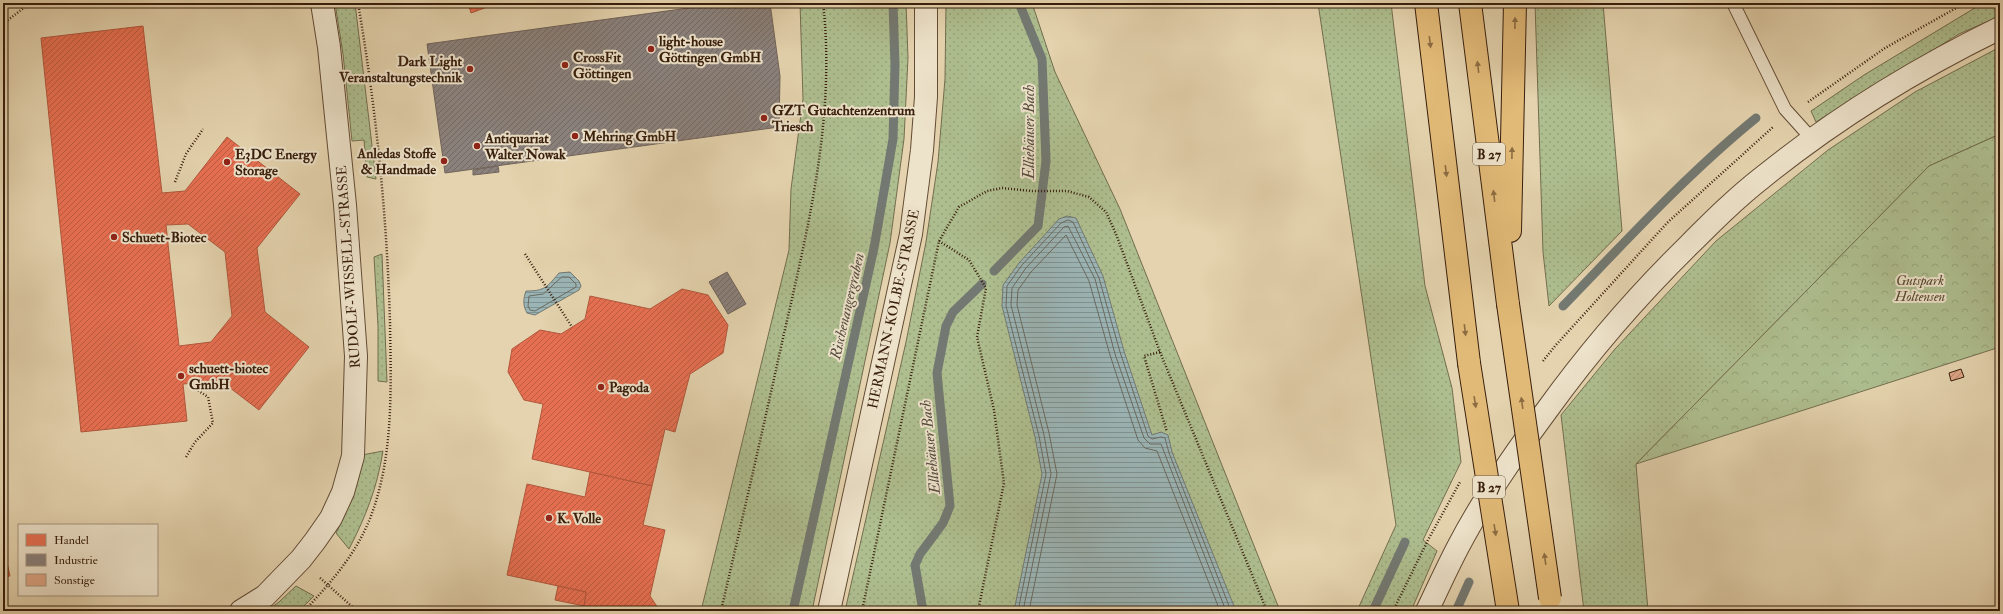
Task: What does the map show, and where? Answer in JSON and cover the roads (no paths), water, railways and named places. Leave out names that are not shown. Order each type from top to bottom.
[{"type":"highway","name":"B 27","points":[[1426,3],[1469,363],[1508,611]]},
{"type":"highway","name":"B 27","points":[[1470,3],[1508,304],[1551,604]]},
{"type":"highway","points":[[1508,304],[1515,3]]},
{"type":"street","name":"RUDOLF-WISSELL-STRASSE","points":[[241,611],[265,596],[301,559],[331,518],[343,492],[353,456],[356,356],[345,205],[329,47],[322,3]]},
{"type":"street","name":"HERMANN-KOLBE-STRASSE","points":[[829,611],[911,234],[922,150],[926,98],[926,3]]},
{"type":"street","points":[[1427,611],[1459,545],[1514,454],[1578,366],[1646,287],[1721,213],[1762,178],[1812,139],[1903,79],[2000,28]]},
{"type":"lane","points":[[1733,3],[1785,109],[1812,139]]},
{"type":"water","points":[[1067,216],[1076,218],[1103,276],[1124,351],[1152,435],[1161,432],[1168,435],[1172,452],[1236,611],[1014,611],[1042,474],[1035,437],[1002,306],[1003,285],[1019,263],[1059,219]]},
{"type":"water","points":[[570,272],[579,281],[581,286],[579,290],[535,315],[527,313],[524,302],[526,291],[542,289],[559,273]]},
{"type":"waterway","name":"Rischenangergraben","points":[[793,611],[874,248],[893,139],[895,65],[893,3]]},
{"type":"waterway","name":"Elliehäuser Bach","points":[[994,271],[1038,226],[1046,161],[1042,59],[1019,3]]},
{"type":"waterway","points":[[1563,306],[1681,185],[1756,118]]},
{"type":"waterway","name":"Elliehäuser Bach","points":[[923,611],[915,565],[920,554],[943,523],[950,506],[937,373],[946,326],[953,312],[982,284]]},
{"type":"waterway","points":[[1373,611],[1405,542]]},
{"type":"waterway","points":[[1456,611],[1469,582]]},
{"type":"place","name":"light-house Göttingen GmbH","points":[[651,49]]},
{"type":"place","name":"CrossFit Göttingen","points":[[565,65]]},
{"type":"place","name":"Dark Light Veranstaltungstechnik","points":[[470,69]]},
{"type":"place","name":"GZT Gutachtenzentrum Triesch","points":[[764,118]]},
{"type":"place","name":"Mehring GmbH","points":[[575,136]]},
{"type":"place","name":"Antiquariat Walter Nowak","points":[[477,146]]},
{"type":"place","name":"Anledas Stoffe & Handmade","points":[[444,161]]},
{"type":"place","name":"E3DC Energy Storage","points":[[227,162]]},
{"type":"place","name":"Schuett-Biotec","points":[[114,237]]},
{"type":"place","name":"schuett-biotec GmbH","points":[[181,376]]},
{"type":"place","name":"Pagoda","points":[[601,387]]},
{"type":"place","name":"K. Volle","points":[[549,518]]},
{"type":"park label","name":"Gutspark Holtensen","points":[[1920,288]]}]
